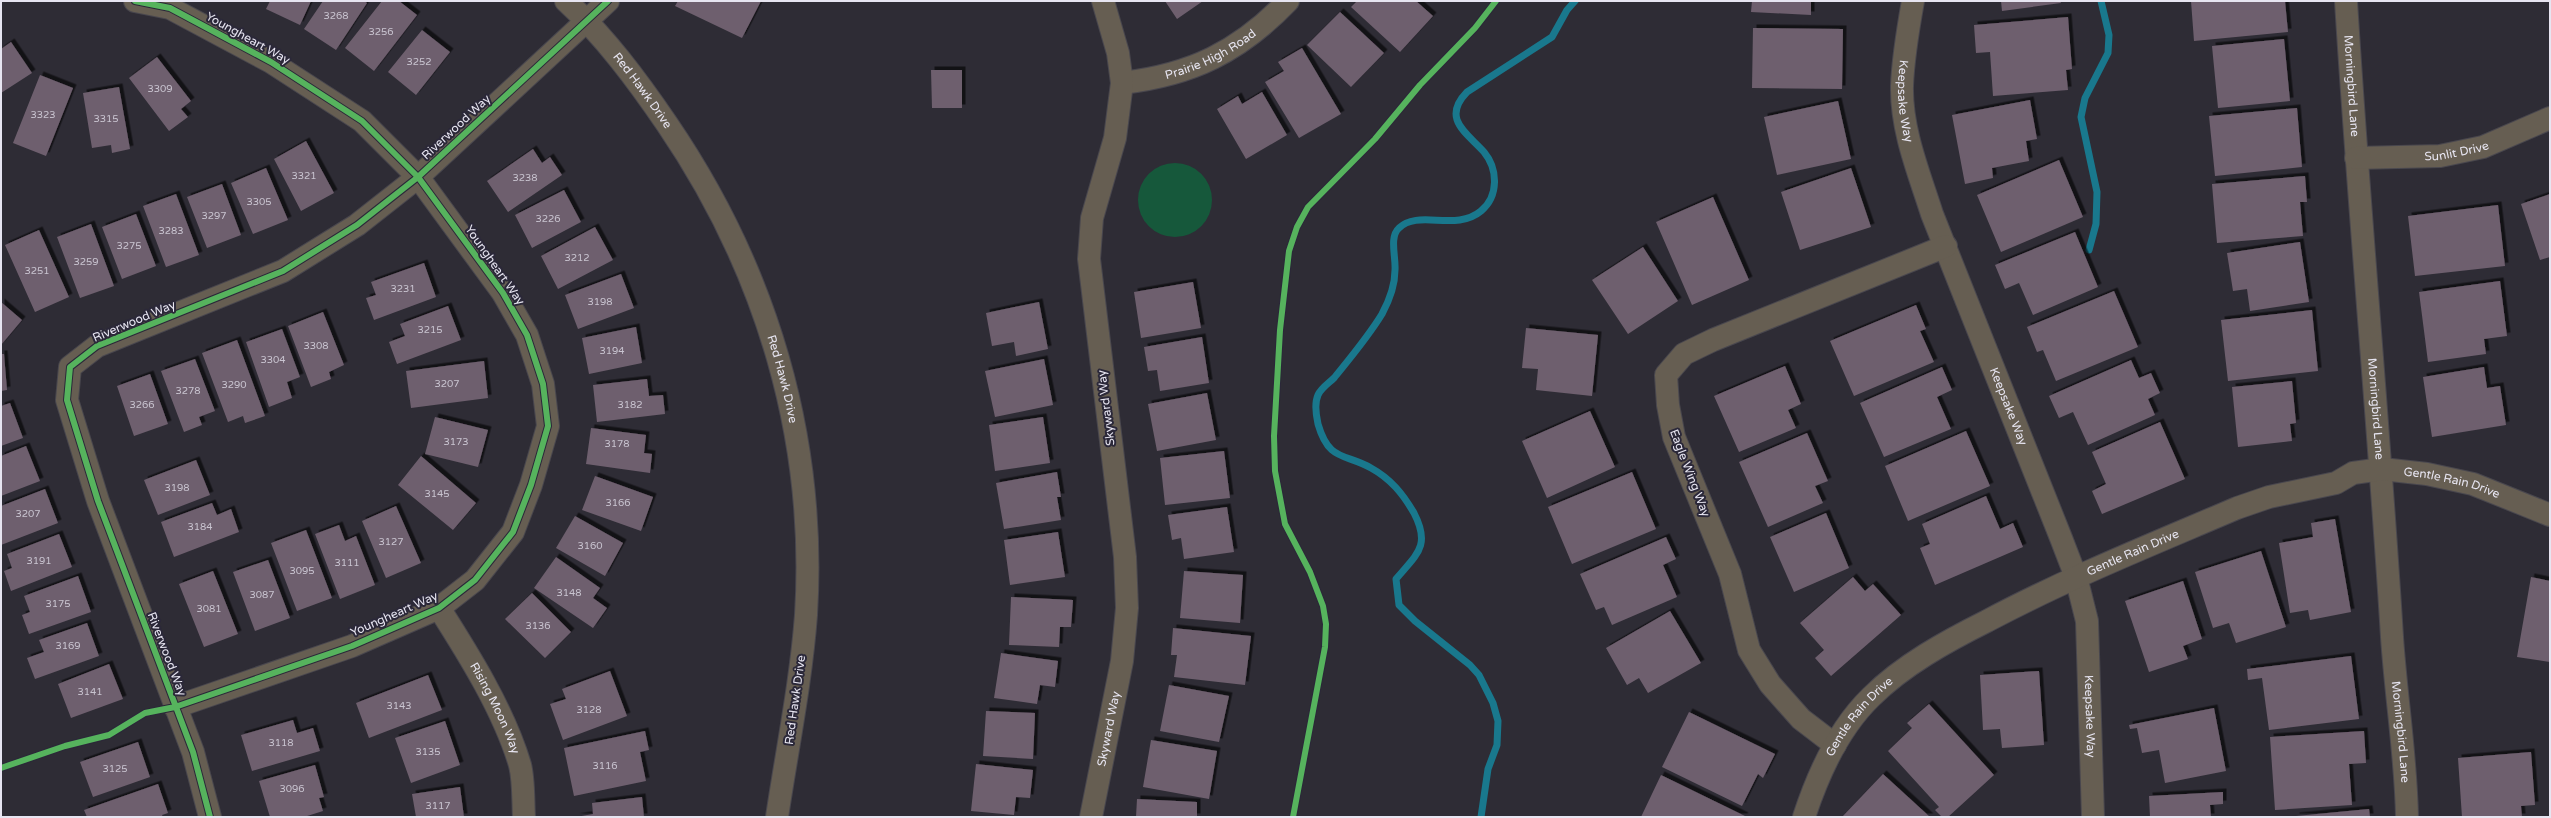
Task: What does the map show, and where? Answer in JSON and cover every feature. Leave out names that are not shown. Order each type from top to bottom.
[{"type":"street","name":"Youngheart Way","points":[[135,1],[170,8],[271,62],[362,120],[418,177],[503,293],[527,336],[543,384],[548,426],[531,485],[513,532],[475,580],[439,608],[352,646],[175,707]]},
{"type":"street","name":"Red Hawk Drive","points":[[566,1],[587,21],[620,59],[657,108],[711,195],[734,238],[752,280],[781,368],[801,466],[806,566],[806,614],[801,664],[777,817]]},
{"type":"street","name":"Riverwood Way","points":[[210,817],[193,752],[98,501],[67,400],[70,367],[97,346],[283,271],[357,225],[418,177],[608,1]]},
{"type":"street","name":"Skyward Way","points":[[1091,817],[1122,661],[1128,608],[1125,557],[1090,259],[1092,218],[1115,138],[1122,83],[1118,53],[1103,1]]},
{"type":"street","name":"Prairie High Road","points":[[1122,83],[1155,79],[1207,62],[1252,35],[1288,1]]},
{"type":"street","name":"Keepsake Way","points":[[1913,1],[1902,87],[1905,121],[1932,214],[1946,246],[2076,577],[2088,621],[2093,817]]},
{"type":"street","name":"Morningbird Lane","points":[[2346,1],[2356,158],[2382,469],[2393,651],[2406,786],[2407,817]]},
{"type":"street","name":"Sunlit Drive","points":[[2356,158],[2440,156],[2483,147],[2550,118]]},
{"type":"street","name":"Eagle Wing Way","points":[[1835,745],[1802,719],[1770,684],[1749,650],[1730,574],[1674,437],[1668,404],[1666,375],[1684,354],[1713,340],[1946,246]]},
{"type":"street","name":"Gentle Rain Drive","points":[[1804,817],[1825,763],[1842,732],[1871,697],[1905,669],[1953,638],[2076,577],[2237,508],[2276,496],[2336,484],[2353,473],[2382,469],[2427,474],[2473,484],[2550,515]]},
{"type":"street","name":"Rising Moon Way","points":[[439,608],[469,656],[500,716],[520,766],[524,817]]},
{"type":"green space","points":[[1175,163],[1196,169],[1206,179],[1212,200],[1206,221],[1196,231],[1175,237],[1154,231],[1144,221],[1138,200],[1144,179],[1154,169]]},
{"type":"building","points":[[270,1],[311,1],[300,25],[266,9]]},
{"type":"building","points":[[323,1],[364,1],[367,3],[336,50],[304,29]]},
{"type":"building","points":[[382,1],[399,1],[417,15],[374,71],[345,48]]},
{"type":"building","points":[[678,1],[761,1],[742,38],[675,6]]},
{"type":"building","points":[[1165,1],[1203,1],[1177,19]]},
{"type":"building","points":[[1357,1],[1416,1],[1433,16],[1400,52],[1351,7]]},
{"type":"building","points":[[1752,1],[1811,1],[1811,15],[1751,12]]},
{"type":"building","points":[[2001,1],[2060,1],[2061,3],[2002,11]]},
{"type":"building","points":[[2191,1],[2285,1],[2288,32],[2194,41]]},
{"type":"building","points":[[1340,12],[1384,53],[1351,87],[1307,45]]},
{"type":"building","points":[[2068,17],[2072,69],[2066,70],[2068,90],[1993,96],[1990,52],[1976,53],[1974,25]]},
{"type":"building","points":[[1753,28],[1843,29],[1842,89],[1752,88]]},
{"type":"building","points":[[422,30],[450,52],[416,95],[388,72]]},
{"type":"building","points":[[2284,39],[2290,101],[2218,108],[2212,46]]},
{"type":"building","points":[[11,42],[32,73],[1,93],[1,49]]},
{"type":"building","points":[[1302,48],[1341,114],[1299,138],[1265,82],[1284,71],[1278,62]]},
{"type":"building","points":[[157,57],[191,101],[181,109],[188,117],[169,131],[129,78]]},
{"type":"building","points":[[931,70],[962,70],[962,108],[932,108]]},
{"type":"building","points":[[40,75],[73,88],[46,156],[13,143]]},
{"type":"building","points":[[119,87],[130,149],[112,153],[111,145],[92,148],[83,93]]},
{"type":"building","points":[[1262,92],[1287,135],[1246,159],[1217,109],[1238,96],[1242,104]]},
{"type":"building","points":[[2030,100],[2037,139],[2026,141],[2029,161],[1992,168],[1993,178],[1965,184],[1952,115]]},
{"type":"building","points":[[1838,101],[1851,159],[1777,175],[1764,117]]},
{"type":"building","points":[[2297,108],[2302,167],[2215,176],[2209,116]]},
{"type":"building","points":[[306,141],[334,193],[301,211],[274,159]]},
{"type":"building","points":[[533,149],[542,163],[550,157],[562,175],[508,212],[487,181]]},
{"type":"building","points":[[2059,160],[2083,217],[2001,252],[1977,195]]},
{"type":"building","points":[[266,168],[288,220],[253,234],[231,183]]},
{"type":"building","points":[[1851,168],[1871,227],[1800,250],[1781,192]]},
{"type":"building","points":[[2305,176],[2307,202],[2300,202],[2303,236],[2217,243],[2212,184]]},
{"type":"building","points":[[222,184],[241,235],[207,248],[187,197]]},
{"type":"building","points":[[564,190],[581,222],[532,248],[515,215]]},
{"type":"building","points":[[176,194],[199,255],[166,267],[143,206]]},
{"type":"building","points":[[2550,194],[2550,257],[2540,260],[2521,204]]},
{"type":"building","points":[[1713,197],[1749,280],[1692,305],[1656,222]]},
{"type":"building","points":[[2498,205],[2505,266],[2415,276],[2408,216]]},
{"type":"building","points":[[136,214],[156,266],[122,279],[102,227]]},
{"type":"building","points":[[91,224],[114,286],[80,298],[57,237]]},
{"type":"building","points":[[595,227],[613,260],[558,289],[541,256]]},
{"type":"building","points":[[39,230],[69,297],[35,312],[5,245]]},
{"type":"building","points":[[2075,232],[2098,287],[2033,315],[2019,283],[2005,289],[1995,265]]},
{"type":"building","points":[[2300,242],[2309,302],[2250,311],[2247,289],[2233,291],[2227,253]]},
{"type":"building","points":[[1643,247],[1678,301],[1628,334],[1592,280]]},
{"type":"building","points":[[424,263],[436,297],[374,320],[366,298],[376,295],[371,282]]},
{"type":"building","points":[[621,274],[634,308],[578,329],[565,295]]},
{"type":"building","points":[[2500,281],[2507,336],[2484,339],[2486,354],[2428,362],[2419,292]]},
{"type":"building","points":[[1193,282],[1201,328],[1141,338],[1134,292]]},
{"type":"building","points":[[2114,291],[2138,347],[2056,381],[2043,350],[2037,352],[2027,327]]},
{"type":"building","points":[[1,302],[22,320],[1,345]]},
{"type":"building","points":[[1039,302],[1048,349],[1016,356],[1014,342],[992,346],[986,313]]},
{"type":"building","points":[[1916,305],[1926,329],[1920,331],[1934,362],[1854,396],[1830,341]]},
{"type":"building","points":[[448,306],[461,340],[397,364],[389,342],[405,336],[400,324]]},
{"type":"building","points":[[2312,310],[2318,371],[2228,381],[2221,320]]},
{"type":"building","points":[[323,312],[344,365],[329,372],[331,379],[311,387],[288,326]]},
{"type":"building","points":[[636,327],[642,363],[589,374],[582,338]]},
{"type":"building","points":[[1526,328],[1598,335],[1592,396],[1536,390],[1538,369],[1522,368]]},
{"type":"building","points":[[282,329],[300,377],[287,382],[292,398],[269,407],[246,342]]},
{"type":"building","points":[[1202,337],[1209,383],[1160,391],[1157,370],[1148,371],[1144,347]]},
{"type":"building","points":[[237,340],[265,416],[245,423],[243,416],[228,422],[202,353]]},
{"type":"building","points":[[1,354],[4,354],[7,390],[1,391]]},
{"type":"building","points":[[195,359],[215,411],[199,417],[202,425],[184,432],[161,371]]},
{"type":"building","points":[[1044,359],[1053,405],[995,417],[985,371]]},
{"type":"building","points":[[2131,360],[2139,378],[2151,373],[2160,393],[2148,399],[2155,415],[2088,445],[2073,412],[2059,418],[2049,396]]},
{"type":"building","points":[[484,361],[488,398],[411,408],[406,371]]},
{"type":"building","points":[[1785,366],[1801,404],[1788,410],[1796,428],[1739,452],[1714,396]]},
{"type":"building","points":[[1942,367],[1952,390],[1937,397],[1951,429],[1884,457],[1860,403]]},
{"type":"building","points":[[2484,367],[2487,388],[2500,386],[2506,425],[2432,437],[2423,377]]},
{"type":"building","points":[[150,374],[168,424],[134,436],[117,386]]},
{"type":"building","points":[[647,379],[649,396],[663,395],[665,414],[597,422],[593,385]]},
{"type":"building","points":[[2292,381],[2296,423],[2290,424],[2292,441],[2238,447],[2232,387]]},
{"type":"building","points":[[1207,393],[1216,440],[1157,451],[1148,404]]},
{"type":"building","points":[[10,403],[23,438],[1,446],[1,406]]},
{"type":"building","points":[[1590,411],[1615,467],[1547,498],[1522,441]]},
{"type":"building","points":[[435,417],[488,430],[478,467],[425,454]]},
{"type":"building","points":[[1043,417],[1050,463],[995,471],[989,425]]},
{"type":"building","points":[[2160,422],[2185,479],[2102,514],[2092,491],[2106,484],[2092,452]]},
{"type":"building","points":[[591,428],[646,435],[644,453],[652,454],[650,473],[586,464]]},
{"type":"building","points":[[1966,431],[1990,486],[1908,521],[1885,466]]},
{"type":"building","points":[[1807,433],[1828,481],[1815,486],[1823,503],[1768,527],[1739,462]]},
{"type":"building","points":[[26,446],[40,481],[1,496],[1,456]]},
{"type":"building","points":[[1224,451],[1230,498],[1165,505],[1160,458]]},
{"type":"building","points":[[421,456],[476,503],[453,530],[398,485]]},
{"type":"building","points":[[196,460],[210,495],[158,515],[144,480]]},
{"type":"building","points":[[1057,472],[1061,497],[1057,497],[1061,520],[1004,529],[996,483]]},
{"type":"building","points":[[1632,472],[1656,529],[1572,564],[1548,507]]},
{"type":"building","points":[[595,476],[653,497],[641,531],[582,510]]},
{"type":"building","points":[[45,489],[58,523],[1,545],[1,506]]},
{"type":"building","points":[[1986,496],[2000,529],[2013,523],[2023,547],[1935,585],[1920,548],[1930,544],[1922,524]]},
{"type":"building","points":[[212,503],[217,515],[231,509],[239,532],[174,557],[161,522]]},
{"type":"building","points":[[396,506],[421,563],[386,578],[362,521]]},
{"type":"building","points":[[1227,507],[1234,552],[1184,559],[1181,538],[1172,540],[1168,515]]},
{"type":"building","points":[[1826,513],[1849,568],[1794,592],[1770,537]]},
{"type":"building","points":[[575,516],[623,543],[605,576],[556,548]]},
{"type":"building","points":[[2335,519],[2351,612],[2310,620],[2308,610],[2290,613],[2279,543],[2313,537],[2311,523]]},
{"type":"building","points":[[339,525],[345,541],[356,536],[375,585],[340,599],[315,534]]},
{"type":"building","points":[[306,530],[332,598],[297,611],[271,543]]},
{"type":"building","points":[[1058,532],[1065,577],[1010,585],[1004,540]]},
{"type":"building","points":[[59,534],[72,567],[11,591],[4,571],[12,568],[7,554]]},
{"type":"building","points":[[1666,537],[1676,559],[1663,565],[1677,597],[1612,625],[1604,607],[1596,610],[1580,574]]},
{"type":"building","points":[[2261,551],[2286,627],[2236,643],[2229,623],[2213,628],[2195,572]]},
{"type":"building","points":[[556,557],[600,588],[593,598],[607,608],[593,628],[534,588]]},
{"type":"building","points":[[268,560],[290,618],[255,631],[233,572]]},
{"type":"building","points":[[213,571],[238,634],[204,647],[179,584]]},
{"type":"building","points":[[1184,571],[1243,575],[1240,623],[1180,618]]},
{"type":"building","points":[[78,576],[91,612],[29,634],[22,615],[30,612],[24,596]]},
{"type":"building","points":[[1853,577],[1865,591],[1873,584],[1901,615],[1831,676],[1815,658],[1824,650],[1800,623]]},
{"type":"building","points":[[2531,577],[2550,581],[2550,662],[2517,657]]},
{"type":"building","points":[[2183,581],[2202,639],[2183,646],[2188,659],[2149,672],[2125,601]]},
{"type":"building","points":[[532,593],[571,632],[545,658],[505,619]]},
{"type":"building","points":[[1011,597],[1073,600],[1071,627],[1060,627],[1059,647],[1009,645]]},
{"type":"building","points":[[1670,611],[1701,663],[1648,693],[1639,678],[1627,685],[1606,648]]},
{"type":"building","points":[[87,623],[99,656],[35,679],[27,658],[44,652],[39,640]]},
{"type":"building","points":[[1173,628],[1251,636],[1245,685],[1174,677],[1177,655],[1171,655]]},
{"type":"building","points":[[1001,653],[1058,661],[1055,687],[1040,685],[1037,704],[994,698]]},
{"type":"building","points":[[2351,656],[2359,719],[2269,730],[2262,678],[2248,680],[2247,669]]},
{"type":"building","points":[[109,664],[123,699],[71,718],[58,684]]},
{"type":"building","points":[[610,671],[627,716],[563,740],[550,704],[566,699],[562,689]]},
{"type":"building","points":[[2039,671],[2044,745],[2002,748],[2000,729],[1983,730],[1980,675]]},
{"type":"building","points":[[428,675],[442,710],[369,738],[356,703]]},
{"type":"building","points":[[1169,685],[1229,696],[1219,742],[1160,731]]},
{"type":"building","points":[[1929,704],[1994,775],[1948,817],[1942,817],[1935,810],[1939,807],[1888,751],[1912,728],[1907,723]]},
{"type":"building","points":[[2214,708],[2226,771],[2165,783],[2159,750],[2142,753],[2137,728],[2130,729],[2129,725]]},
{"type":"building","points":[[986,711],[1035,713],[1033,759],[983,756]]},
{"type":"building","points":[[1689,712],[1775,754],[1763,778],[1758,774],[1742,806],[1662,767]]},
{"type":"building","points":[[293,720],[297,733],[313,728],[320,751],[252,771],[241,735]]},
{"type":"building","points":[[445,721],[460,765],[411,783],[395,738]]},
{"type":"building","points":[[645,731],[649,750],[640,752],[646,781],[574,796],[564,748]]},
{"type":"building","points":[[2364,731],[2366,763],[2349,764],[2352,805],[2275,810],[2270,737]]},
{"type":"building","points":[[1151,740],[1217,751],[1209,799],[1143,787]]},
{"type":"building","points":[[138,742],[150,777],[93,797],[80,762]]},
{"type":"building","points":[[2531,752],[2535,805],[2521,806],[2522,817],[2462,817],[2458,758]]},
{"type":"building","points":[[976,764],[1033,770],[1030,798],[1016,797],[1014,815],[971,811]]},
{"type":"building","points":[[315,765],[324,797],[319,798],[323,811],[304,817],[270,817],[259,781]]},
{"type":"building","points":[[1883,774],[1930,817],[1842,817]]},
{"type":"building","points":[[1661,775],[1745,816],[1641,817]]},
{"type":"building","points":[[158,784],[168,813],[162,815],[163,817],[87,817],[84,810]]},
{"type":"building","points":[[460,787],[464,817],[416,817],[412,794]]},
{"type":"building","points":[[2223,792],[2223,804],[2210,805],[2211,817],[2150,817],[2149,796]]},
{"type":"building","points":[[642,797],[644,817],[576,817],[593,814],[592,803]]},
{"type":"building","points":[[1137,799],[1197,802],[1197,817],[1136,817]]},
{"type":"building","points":[[2369,809],[2370,817],[2296,817],[2296,816]]},
{"type":"waterway","points":[[1481,817],[1488,769],[1497,745],[1498,721],[1493,703],[1479,675],[1470,665],[1415,621],[1399,605],[1396,579],[1410,563],[1419,549],[1421,542],[1419,524],[1414,513],[1405,500],[1385,477],[1362,463],[1339,455],[1327,445],[1318,424],[1316,402],[1321,390],[1334,378],[1359,347],[1385,309],[1395,276],[1394,237],[1399,228],[1416,220],[1449,221],[1471,217],[1481,211],[1491,198],[1494,190],[1494,174],[1492,166],[1484,152],[1459,125],[1456,118],[1456,110],[1460,102],[1467,92],[1552,37],[1567,10],[1575,1]]},
{"type":"waterway","points":[[2089,250],[2096,224],[2097,192],[2081,117],[2085,98],[2108,53],[2109,35],[2101,1]]},
{"type":"cycle path","points":[[1,768],[65,746],[109,735],[145,713],[175,707],[352,646],[439,608],[475,580],[513,532],[531,485],[548,426],[543,384],[527,335],[503,293],[418,177],[362,121],[271,62],[170,8],[135,1]]},
{"type":"cycle path","points":[[210,817],[193,752],[98,501],[67,400],[70,367],[97,346],[283,271],[357,225],[418,177],[608,1]]},
{"type":"cycle path","points":[[1293,817],[1325,647],[1326,624],[1323,606],[1310,572],[1285,524],[1275,471],[1274,436],[1280,330],[1289,251],[1297,227],[1308,207],[1375,139],[1420,85],[1475,28],[1496,1]]}]
